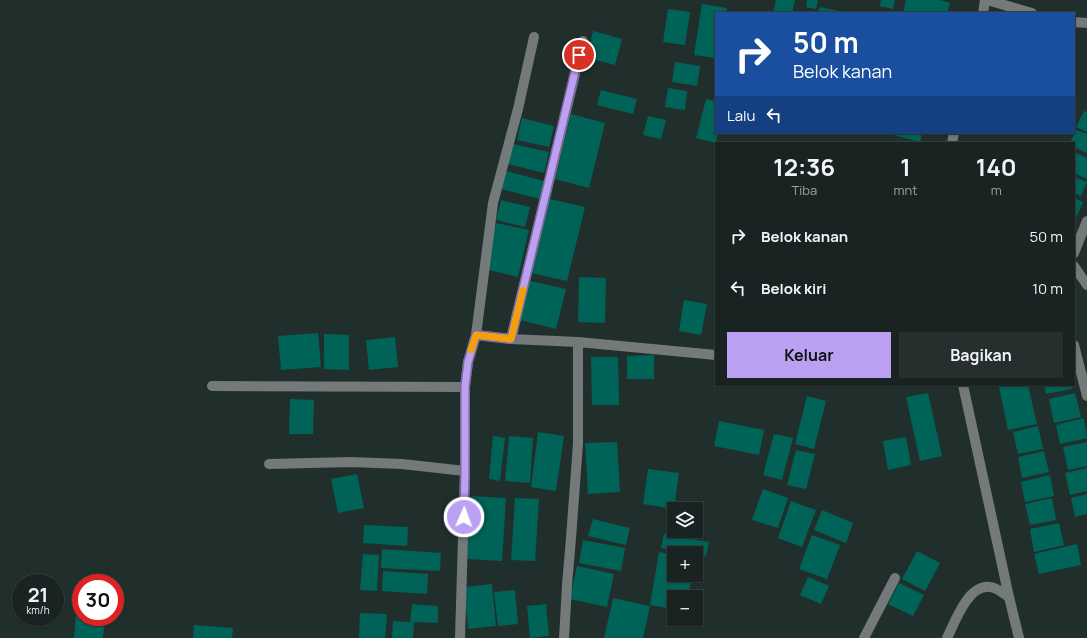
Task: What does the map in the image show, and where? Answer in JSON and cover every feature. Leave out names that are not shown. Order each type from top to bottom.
[{"type":"street","points":[[982,12],[986,0],[1028,12]]},
{"type":"street","points":[[1075,22],[1087,23]]},
{"type":"street","points":[[460,638],[465,471],[465,387],[468,362],[476,335],[494,203],[518,109],[534,37]]},
{"type":"street","points":[[511,339],[583,40]]},
{"type":"street","points":[[1075,251],[1087,221]]},
{"type":"street","points":[[1075,267],[1087,285]]},
{"type":"street","points":[[476,335],[511,339],[578,342],[715,355]]},
{"type":"street","points":[[564,638],[578,444],[578,342]]},
{"type":"street","points":[[1075,348],[1087,396]]},
{"type":"street","points":[[212,386],[465,387]]},
{"type":"street","points":[[963,386],[1019,638]]},
{"type":"street","points":[[269,464],[351,462],[387,463],[465,471]]},
{"type":"street","points":[[864,638],[895,578]]},
{"type":"street","points":[[947,638],[968,598],[977,589],[990,587],[1009,597]]},
{"type":"building","points":[[776,0],[795,0],[792,12],[773,12]]},
{"type":"building","points":[[807,0],[818,0],[816,9],[806,7]]},
{"type":"building","points":[[881,0],[895,0],[893,9],[880,6]]},
{"type":"building","points":[[906,0],[939,0],[950,3],[947,12],[903,12]]},
{"type":"building","points":[[702,4],[727,8],[726,12],[715,12],[715,58],[694,55]]},
{"type":"building","points":[[820,7],[844,12],[818,12]]},
{"type":"building","points":[[668,9],[690,12],[685,45],[663,42]]},
{"type":"building","points":[[593,31],[622,39],[615,65],[587,58]]},
{"type":"building","points":[[675,62],[700,66],[697,86],[672,82]]},
{"type":"building","points":[[668,88],[687,91],[685,110],[665,107]]},
{"type":"building","points":[[601,90],[637,99],[633,114],[597,105]]},
{"type":"building","points":[[706,99],[715,101],[715,134],[718,134],[716,142],[696,138]]},
{"type":"building","points":[[1084,111],[1087,112],[1087,132],[1076,127]]},
{"type":"building","points":[[571,114],[605,123],[589,188],[555,179]]},
{"type":"building","points":[[648,116],[666,120],[661,139],[643,135]]},
{"type":"building","points":[[522,118],[554,126],[549,147],[517,140]]},
{"type":"building","points":[[1076,130],[1087,134],[1087,153],[1075,147],[1075,142],[1070,142]]},
{"type":"building","points":[[890,134],[922,134],[920,142]]},
{"type":"building","points":[[513,144],[549,152],[544,173],[508,164]]},
{"type":"building","points":[[1075,152],[1087,158],[1087,179],[1075,173]]},
{"type":"building","points":[[506,171],[544,181],[540,199],[501,189]]},
{"type":"building","points":[[1075,177],[1087,182],[1081,196],[1075,193]]},
{"type":"building","points":[[1075,198],[1083,202],[1075,218]]},
{"type":"building","points":[[550,199],[585,207],[567,281],[532,273]]},
{"type":"building","points":[[501,200],[530,207],[525,227],[496,220]]},
{"type":"building","points":[[496,223],[529,230],[518,277],[485,269]]},
{"type":"building","points":[[579,277],[606,278],[605,323],[578,322]]},
{"type":"building","points":[[530,281],[566,289],[556,329],[520,320]]},
{"type":"building","points":[[684,300],[707,304],[701,335],[679,331]]},
{"type":"building","points":[[318,333],[321,367],[281,370],[278,336]]},
{"type":"building","points":[[324,334],[349,335],[349,370],[324,369]]},
{"type":"building","points":[[395,337],[398,367],[369,370],[366,340]]},
{"type":"building","points":[[654,355],[654,379],[627,379],[627,356]]},
{"type":"building","points":[[591,357],[618,357],[619,405],[592,405]]},
{"type":"building","points":[[1028,386],[1037,424],[1008,430],[999,387]]},
{"type":"building","points":[[1044,386],[1071,386],[1072,389],[1046,394]]},
{"type":"building","points":[[928,393],[942,456],[920,461],[906,397]]},
{"type":"building","points":[[1075,393],[1081,417],[1054,423],[1049,399]]},
{"type":"building","points":[[807,396],[826,401],[814,449],[795,444]]},
{"type":"building","points":[[290,399],[314,400],[313,434],[289,434]]},
{"type":"building","points":[[1084,418],[1087,438],[1060,444],[1056,425]]},
{"type":"building","points":[[719,421],[764,430],[759,455],[714,446]]},
{"type":"building","points":[[1038,426],[1043,449],[1018,454],[1013,432]]},
{"type":"building","points":[[538,432],[564,436],[556,491],[531,487]]},
{"type":"building","points":[[774,434],[793,438],[782,480],[763,475]]},
{"type":"building","points":[[493,436],[505,438],[500,481],[489,479]]},
{"type":"building","points":[[509,436],[533,438],[530,483],[505,481]]},
{"type":"building","points":[[906,437],[911,465],[888,470],[883,441]]},
{"type":"building","points":[[617,442],[620,492],[588,494],[585,443]]},
{"type":"building","points":[[1087,442],[1087,466],[1068,470],[1063,447]]},
{"type":"building","points":[[796,450],[815,454],[806,489],[787,485]]},
{"type":"building","points":[[1044,451],[1049,472],[1022,478],[1018,457]]},
{"type":"building","points":[[1087,468],[1087,491],[1070,495],[1065,473]]},
{"type":"building","points":[[648,469],[679,473],[675,502],[667,502],[667,508],[643,504]]},
{"type":"building","points":[[357,474],[364,508],[338,513],[331,479]]},
{"type":"building","points":[[1050,475],[1054,496],[1025,502],[1021,482]]},
{"type":"building","points":[[763,489],[788,498],[778,528],[752,520]]},
{"type":"building","points":[[1087,494],[1087,514],[1075,517],[1071,498]]},
{"type":"building","points":[[471,496],[506,498],[502,561],[467,559]]},
{"type":"building","points":[[515,498],[539,499],[535,561],[511,560]]},
{"type":"building","points":[[1052,498],[1056,520],[1030,525],[1025,504]]},
{"type":"building","points":[[791,501],[816,510],[802,547],[778,538]]},
{"type":"building","points":[[822,510],[853,523],[846,543],[814,530]]},
{"type":"building","points":[[593,519],[630,528],[626,545],[588,536]]},
{"type":"building","points":[[1059,523],[1064,545],[1034,552],[1030,529]]},
{"type":"building","points":[[364,525],[408,527],[407,546],[363,543]]},
{"type":"building","points":[[664,534],[667,535],[667,538],[686,538],[709,542],[706,556],[703,555],[703,546],[667,546],[667,549],[661,548]]},
{"type":"building","points":[[812,535],[840,545],[827,579],[799,569]]},
{"type":"building","points":[[583,540],[625,548],[621,571],[579,563]]},
{"type":"building","points":[[1077,544],[1081,565],[1039,574],[1034,554]]},
{"type":"building","points":[[382,549],[441,553],[440,571],[381,568]]},
{"type":"building","points":[[917,551],[940,563],[925,591],[902,579]]},
{"type":"building","points":[[659,552],[667,554],[667,582],[691,582],[689,590],[667,590],[667,608],[650,605]]},
{"type":"building","points":[[363,554],[379,555],[377,591],[360,590]]},
{"type":"building","points":[[577,566],[614,574],[607,607],[570,599]]},
{"type":"building","points":[[383,571],[428,574],[427,594],[382,591]]},
{"type":"building","points":[[808,577],[829,586],[821,604],[800,595]]},
{"type":"building","points":[[899,583],[924,595],[913,616],[888,604]]},
{"type":"building","points":[[492,584],[496,626],[468,629],[464,587]]},
{"type":"building","points":[[515,590],[518,624],[498,626],[494,592]]},
{"type":"building","points":[[613,598],[650,606],[643,638],[604,638]]},
{"type":"building","points":[[412,604],[438,606],[438,623],[414,622],[413,638],[392,638],[393,621],[410,622]]},
{"type":"building","points":[[546,604],[549,636],[530,638],[527,606]]},
{"type":"building","points":[[360,613],[387,614],[385,638],[359,638]]},
{"type":"building","points":[[194,625],[233,628],[232,638],[193,638]]},
{"type":"building","points":[[75,626],[104,626],[103,638],[74,638]]},
{"type":"slow traffic","points":[[471,350],[476,335],[511,339],[523,290]]},
{"type":"route","points":[[464,517],[465,387],[468,362],[476,335],[511,339],[579,55]]}]
